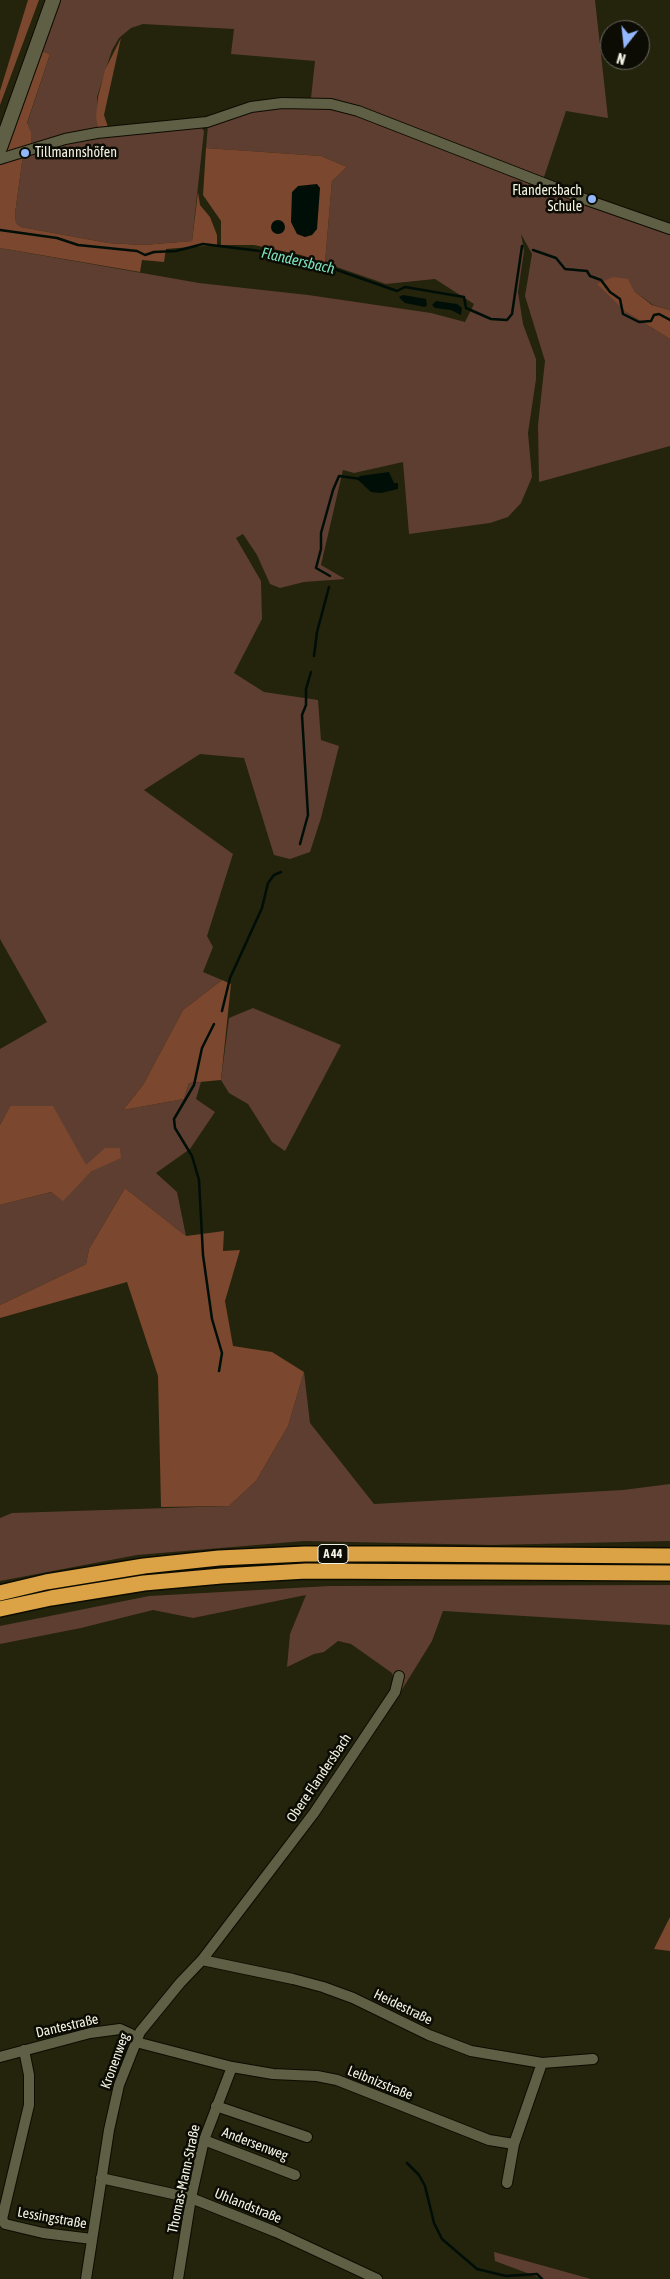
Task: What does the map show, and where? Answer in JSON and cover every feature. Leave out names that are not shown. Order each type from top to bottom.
[{"type":"highway","name":"A 44","points":[[0,1593],[144,1566],[219,1558],[305,1554],[670,1556]]},
{"type":"highway","name":"A 44","points":[[0,1609],[51,1598],[144,1583],[278,1573],[670,1573]]},
{"type":"main road","points":[[2,143],[53,0]]},
{"type":"street","points":[[0,159],[65,139],[97,133],[198,123],[251,108],[282,103],[331,104],[358,111],[586,200],[670,229]]},
{"type":"street","name":"Obere Flandersbach","points":[[255,1892],[314,1813],[395,1692],[399,1676]]},
{"type":"street","name":"Kronenweg","points":[[86,2279],[101,2178],[119,2085],[140,2032],[202,1960],[221,1932],[255,1892]]},
{"type":"street","name":"Heidestraße","points":[[202,1960],[323,1987],[352,1998],[429,2035],[470,2051],[542,2063],[593,2059]]},
{"type":"street","name":"Dantestraße","points":[[0,2057],[90,2033],[120,2029],[131,2034],[136,2042]]},
{"type":"street","points":[[136,2042],[232,2067]]},
{"type":"street","name":"Lessingstraße","points":[[24,2050],[29,2075],[29,2105],[2,2219],[5,2224],[33,2231],[92,2239]]},
{"type":"street","points":[[507,2183],[514,2144],[542,2063]]},
{"type":"street","name":"Thomas-Mann-Straße","points":[[178,2279],[204,2140],[232,2067]]},
{"type":"street","name":"Leibnizstraße","points":[[232,2067],[273,2074],[317,2076],[337,2080],[489,2140],[514,2144]]},
{"type":"street","name":"Andersenweg","points":[[216,2106],[307,2137]]},
{"type":"street","name":"Andersenweg","points":[[204,2140],[295,2175]]},
{"type":"street","name":"Uhlandstraße","points":[[101,2178],[192,2198],[276,2232],[359,2275],[377,2279]]},
{"type":"shaded area","points":[[28,0],[39,0],[0,105],[0,91]]},
{"type":"shaded area","points":[[59,0],[595,0],[600,45],[600,70],[603,70],[608,118],[566,111],[543,180],[330,100],[311,98],[315,61],[231,54],[234,29],[143,24],[131,28],[119,38],[112,50],[97,97],[98,128],[31,144],[31,132],[27,124],[50,54],[41,51]]},
{"type":"shaded area","points":[[121,38],[104,115],[108,127],[98,128],[96,117],[98,97],[105,70]]},
{"type":"shaded area","points":[[41,51],[50,54],[27,123],[31,132],[31,144],[6,152]]},
{"type":"shaded area","points":[[277,107],[336,109],[356,114],[670,233],[670,310],[653,305],[634,291],[626,312],[670,339],[670,446],[539,482],[538,425],[545,361],[525,296],[532,254],[521,234],[524,251],[518,292],[523,324],[536,359],[536,379],[528,433],[532,477],[521,503],[508,517],[490,523],[409,534],[403,462],[354,473],[343,470],[321,565],[345,579],[304,582],[280,588],[270,584],[257,555],[243,534],[236,538],[261,581],[262,619],[234,673],[264,692],[318,700],[321,740],[339,746],[321,818],[310,852],[290,859],[274,855],[244,758],[200,754],[144,790],[233,854],[207,936],[213,947],[203,972],[222,980],[183,1010],[143,1085],[123,1110],[184,1099],[189,1083],[201,1082],[196,1099],[215,1112],[190,1149],[156,1173],[177,1192],[186,1236],[125,1188],[89,1249],[86,1264],[0,1305],[0,1205],[51,1192],[63,1200],[92,1171],[10,1106],[0,1125],[0,1049],[47,1022],[0,939],[0,248],[199,283],[308,295],[431,313],[465,322],[474,304],[435,279],[386,284],[325,263],[332,181],[347,167],[321,156],[206,148],[208,125],[256,110]]},
{"type":"shaded area","points":[[201,127],[204,131],[192,241],[143,245],[108,243],[21,227],[16,223],[15,214],[23,155],[97,136]]},
{"type":"shaded area","points":[[206,148],[321,156],[347,167],[332,181],[325,263],[301,255],[254,245],[221,245],[221,221],[203,195]]},
{"type":"shaded area","points":[[23,155],[15,214],[16,223],[21,227],[108,243],[143,245],[192,241],[198,192],[200,205],[210,217],[217,235],[217,245],[166,249],[164,262],[142,260],[140,272],[0,248],[0,165],[1,162]]},
{"type":"shaded area","points":[[317,184],[320,188],[317,229],[312,235],[305,237],[297,234],[291,222],[292,192],[298,186]]},
{"type":"shaded area","points":[[275,220],[281,220],[285,227],[281,234],[275,234],[271,230],[271,224]]},
{"type":"shaded area","points":[[613,277],[628,279],[634,291],[652,305],[670,310],[670,339],[626,312],[597,284]]},
{"type":"shaded area","points":[[403,295],[426,299],[427,305],[425,307],[405,303],[399,297]]},
{"type":"shaded area","points":[[436,301],[457,304],[462,308],[461,315],[451,310],[435,308],[432,305]]},
{"type":"shaded area","points":[[389,472],[394,483],[398,483],[398,489],[381,493],[371,492],[357,479],[360,476]]},
{"type":"shaded area","points":[[222,980],[231,984],[221,1080],[189,1083],[184,1099],[123,1110],[143,1085],[183,1010]]},
{"type":"shaded area","points":[[253,1008],[341,1045],[285,1151],[272,1142],[248,1104],[229,1093],[221,1080],[229,1018]]},
{"type":"shaded area","points":[[10,1106],[53,1106],[86,1165],[105,1148],[120,1148],[121,1158],[92,1171],[63,1201],[51,1192],[0,1205],[0,1125]]},
{"type":"shaded area","points":[[125,1188],[186,1236],[224,1231],[223,1251],[240,1250],[225,1301],[233,1346],[272,1352],[304,1372],[288,1426],[256,1481],[229,1506],[161,1507],[158,1376],[127,1282],[0,1318],[0,1305],[86,1264],[89,1249]]},
{"type":"shaded area","points":[[304,1372],[310,1423],[374,1504],[623,1490],[670,1484],[670,1541],[492,1545],[304,1541],[137,1555],[0,1581],[0,1518],[12,1513],[229,1506],[256,1481],[288,1426]]},
{"type":"shaded area","points":[[670,1585],[670,1625],[443,1611],[432,1641],[398,1696],[392,1673],[351,1644],[338,1641],[324,1652],[314,1654],[287,1667],[290,1634],[306,1595],[193,1618],[153,1610],[81,1628],[0,1644],[0,1626],[149,1596],[330,1586]]},
{"type":"shaded area","points":[[670,1917],[670,1951],[654,1949]]},
{"type":"shaded area","points":[[494,2252],[591,2279],[543,2279],[495,2261]]},
{"type":"waterway","name":"Flandersbach","points":[[0,230],[57,238],[78,245],[137,251],[145,255],[154,252],[176,251],[203,244],[268,252],[323,265],[397,291],[405,287],[464,297],[466,308],[491,319],[507,320],[512,314],[522,246]]},
{"type":"waterway","name":"Flandersbach","points":[[533,250],[556,258],[565,269],[587,271],[590,276],[601,280],[610,292],[620,299],[623,314],[639,322],[651,321],[654,315],[659,314],[670,320]]},
{"type":"waterway","points":[[330,576],[316,568],[321,549],[321,533],[333,490],[339,476],[361,479]]},
{"type":"waterway","points":[[314,656],[317,632],[329,587]]},
{"type":"waterway","points":[[300,844],[308,815],[302,715],[306,705],[306,689],[311,672]]},
{"type":"waterway","points":[[222,1011],[230,978],[262,908],[268,883],[274,875],[281,872]]},
{"type":"waterway","points":[[214,1024],[202,1048],[194,1085],[174,1119],[175,1128],[192,1156],[199,1180],[203,1255],[212,1319],[222,1353],[219,1371]]},
{"type":"waterway","points":[[407,2163],[419,2175],[425,2186],[434,2223],[442,2239],[477,2269],[506,2276],[537,2274],[542,2279]]},
{"type":"place","name":"Tillmannshöfen","points":[[25,153]]},
{"type":"place","name":"Flandersbach Schule","points":[[592,199]]}]
